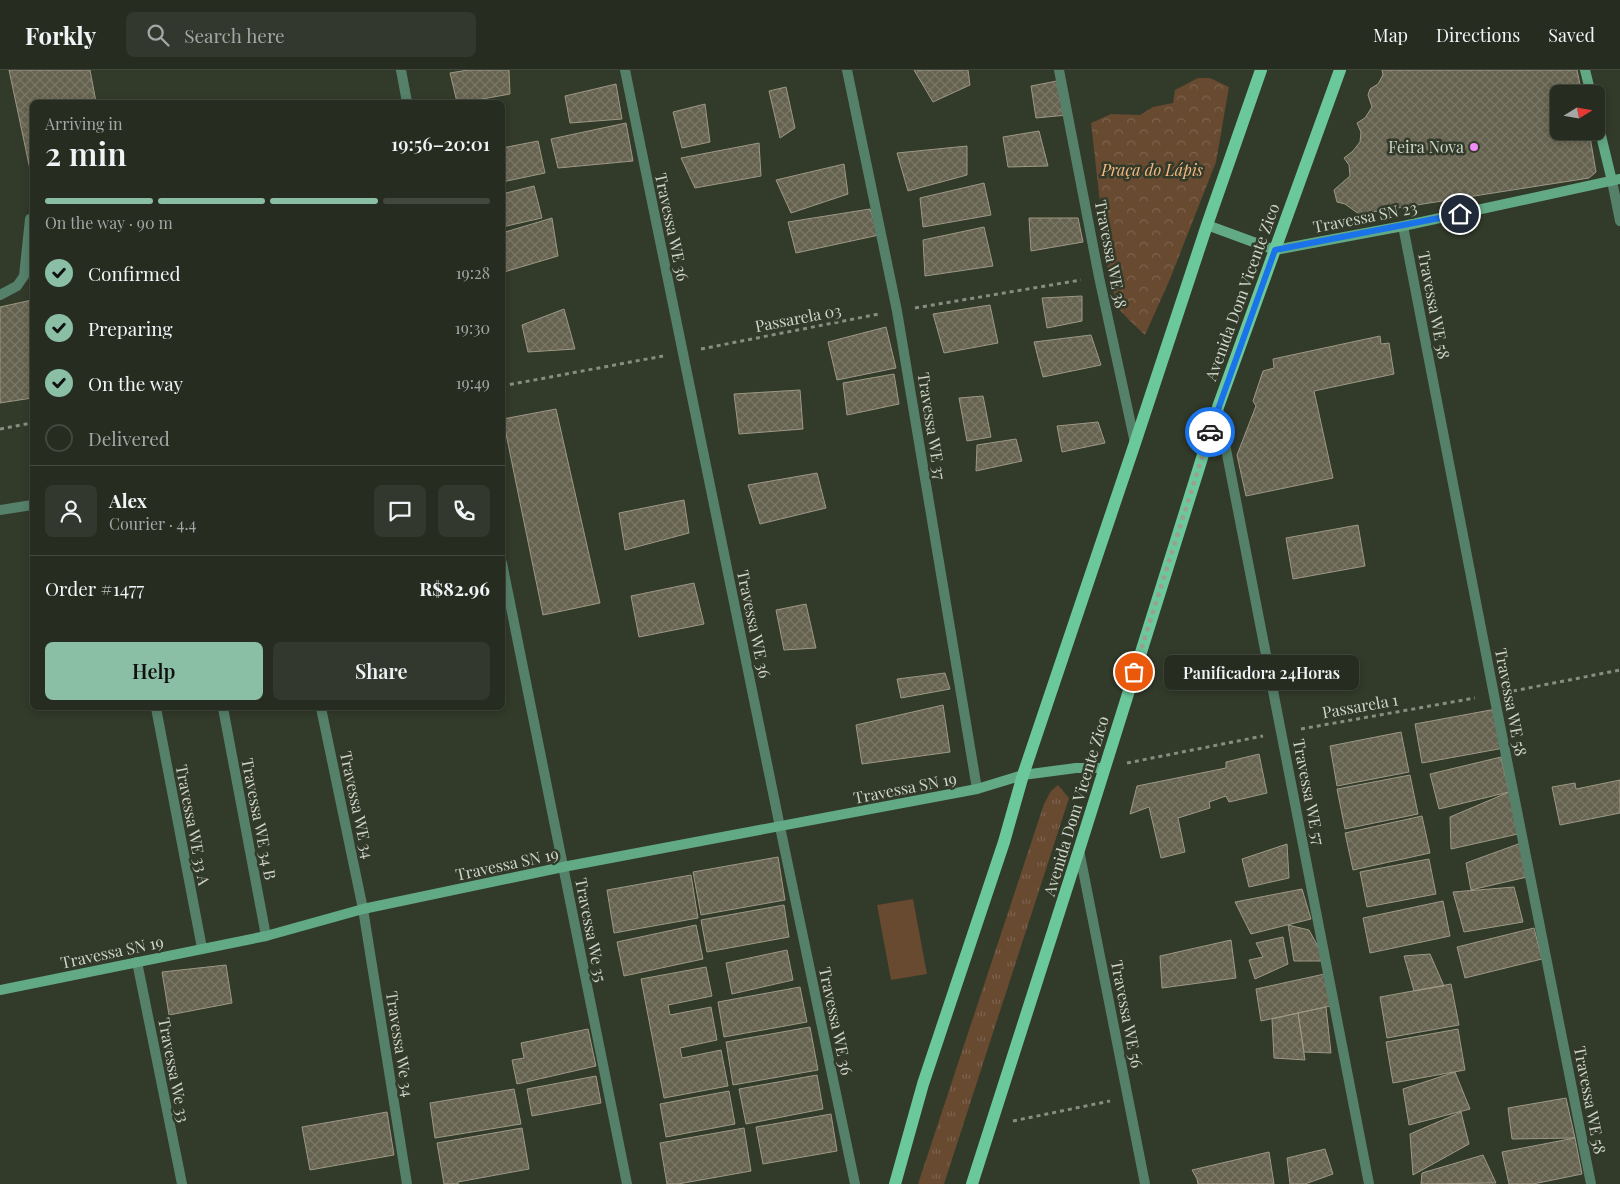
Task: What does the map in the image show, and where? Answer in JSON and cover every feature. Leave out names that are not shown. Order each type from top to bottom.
[{"type":"main road","points":[[895,1184],[922,1084],[1004,842],[1023,775],[1207,225],[1261,70]]},
{"type":"main road","name":"Avenida Dom Vicente Zico","points":[[972,1184],[1218,407],[1340,70]]},
{"type":"main road","points":[[1585,70],[1589,85]]},
{"type":"main road","points":[[1604,140],[1616,180]]},
{"type":"main road","name":"Travessa SN 23","points":[[1275,250],[1404,226],[1616,180]]},
{"type":"main road","points":[[1207,225],[1275,250]]},
{"type":"main road","name":"Travessa SN 19","points":[[0,990],[266,936],[363,909],[564,867],[977,789],[1023,775],[1076,768],[1105,768]]},
{"type":"street","points":[[401,70],[407,100]]},
{"type":"street","name":"Travessa WE 36","points":[[624,70],[855,1184]]},
{"type":"street","name":"Travessa WE 37","points":[[847,70],[897,311],[977,789]]},
{"type":"street","name":"Travessa WE 38","points":[[1059,70],[1099,277],[1135,443]]},
{"type":"street","points":[[1616,180],[1620,221]]},
{"type":"street","points":[[0,295],[17,286],[24,276],[30,219]]},
{"type":"street","name":"Travessa WE 58","points":[[1404,226],[1494,695],[1591,1184]]},
{"type":"street","name":"Travessa WE 57","points":[[1218,407],[1369,1184]]},
{"type":"street","points":[[0,510],[30,505]]},
{"type":"street","name":"Travessa We 35","points":[[505,578],[627,1184]]},
{"type":"street","name":"Travessa WE 33 A","points":[[156,710],[202,948]]},
{"type":"street","name":"Travessa WE 34 B","points":[[223,710],[266,936]]},
{"type":"street","name":"Travessa WE 34","points":[[321,710],[363,909]]},
{"type":"street","name":"Travessa WE 56","points":[[1079,850],[1145,1184]]},
{"type":"street","name":"Travessa We 34","points":[[363,909],[407,1184]]},
{"type":"street","name":"Travessa We 33","points":[[137,962],[182,1184]]},
{"type":"path","name":"Passarela 03","points":[[505,385],[897,311],[1099,277]]},
{"type":"path","points":[[0,429],[30,423]]},
{"type":"path","name":"Passarela 1","points":[[1105,768],[1620,670]]},
{"type":"path","points":[[990,1126],[1128,1098]]},
{"type":"green space","name":"Praça do Lápis","points":[[1198,78],[1210,78],[1229,87],[1216,162],[1170,279],[1145,335],[1117,307],[1107,265],[1091,123],[1111,114],[1140,115],[1153,107],[1173,103],[1175,90]]},
{"type":"green space","points":[[1058,785],[1069,798],[944,1184],[918,1184],[1044,804],[1051,791]]},
{"type":"green space","points":[[913,899],[927,974],[891,980],[877,905]]},
{"type":"building","points":[[9,70],[90,70],[96,100],[30,100],[30,169]]},
{"type":"building","points":[[468,70],[509,70],[510,94],[477,100],[457,100],[450,73]]},
{"type":"building","points":[[914,70],[968,70],[970,85],[933,102]]},
{"type":"building","name":"Feira Nova","points":[[1382,70],[1577,70],[1580,85],[1550,85],[1550,140],[1591,140],[1596,172],[1589,178],[1359,214],[1345,204],[1337,202],[1334,190],[1350,176],[1349,165],[1344,158],[1360,142],[1361,132],[1357,123],[1365,118],[1372,107],[1368,95],[1370,89],[1378,84],[1383,75]]},
{"type":"building","points":[[1057,81],[1067,115],[1036,118],[1031,86]]},
{"type":"building","points":[[616,84],[622,119],[570,123],[565,96]]},
{"type":"building","points":[[786,87],[795,128],[780,138],[769,91]]},
{"type":"building","points":[[705,104],[710,142],[682,148],[673,112]]},
{"type":"building","points":[[626,123],[633,161],[558,168],[551,139]]},
{"type":"building","points":[[1039,131],[1048,166],[1008,167],[1003,137]]},
{"type":"building","points":[[538,141],[545,173],[505,181],[505,147]]},
{"type":"building","points":[[759,143],[761,176],[695,188],[681,158]]},
{"type":"building","points":[[967,146],[967,175],[908,191],[897,153]]},
{"type":"building","points":[[844,164],[848,194],[791,213],[776,180]]},
{"type":"building","points":[[984,183],[991,215],[923,227],[920,198]]},
{"type":"building","points":[[534,186],[542,218],[505,226],[505,193]]},
{"type":"building","points":[[870,209],[879,235],[796,253],[788,222]]},
{"type":"building","points":[[552,218],[558,256],[505,272],[505,232]]},
{"type":"building","points":[[1029,218],[1078,218],[1083,242],[1031,251]]},
{"type":"building","points":[[984,227],[993,266],[925,276],[923,240]]},
{"type":"building","points":[[1082,296],[1082,321],[1047,328],[1042,298]]},
{"type":"building","points":[[30,300],[30,398],[0,403],[0,307]]},
{"type":"building","points":[[990,305],[998,343],[944,353],[933,314]]},
{"type":"building","points":[[564,309],[575,349],[528,352],[522,325]]},
{"type":"building","points":[[886,327],[896,368],[837,380],[828,342]]},
{"type":"building","points":[[1091,335],[1101,365],[1043,377],[1034,342]]},
{"type":"building","points":[[1380,336],[1381,344],[1389,343],[1394,374],[1314,391],[1333,478],[1246,496],[1237,455],[1256,406],[1253,401],[1263,371],[1274,368],[1273,359]]},
{"type":"building","points":[[894,374],[899,404],[847,415],[843,383]]},
{"type":"building","points":[[800,390],[803,429],[739,434],[734,394]]},
{"type":"building","points":[[983,396],[991,437],[967,441],[959,398]]},
{"type":"building","points":[[556,409],[600,603],[543,615],[505,429],[505,419]]},
{"type":"building","points":[[1098,422],[1105,443],[1062,452],[1057,426]]},
{"type":"building","points":[[1016,439],[1022,461],[976,471],[977,445]]},
{"type":"building","points":[[817,473],[826,508],[760,524],[748,485]]},
{"type":"building","points":[[684,500],[689,533],[625,550],[619,513]]},
{"type":"building","points":[[1358,525],[1365,566],[1293,579],[1286,538]]},
{"type":"building","points":[[694,583],[704,624],[639,637],[631,596]]},
{"type":"building","points":[[806,604],[816,648],[784,650],[776,610]]},
{"type":"building","points":[[945,673],[950,689],[901,698],[897,679]]},
{"type":"building","points":[[943,705],[950,752],[862,764],[856,725]]},
{"type":"building","points":[[1496,709],[1504,748],[1422,763],[1415,724]]},
{"type":"building","points":[[1401,732],[1409,772],[1337,786],[1330,746]]},
{"type":"building","points":[[1259,754],[1267,793],[1229,802],[1226,796],[1209,802],[1210,808],[1178,818],[1185,852],[1161,858],[1149,807],[1130,814],[1137,786],[1226,768],[1226,762]]},
{"type":"building","points":[[1501,757],[1509,792],[1439,809],[1430,774]]},
{"type":"building","points":[[1410,775],[1418,814],[1345,829],[1337,789]]},
{"type":"building","points":[[1620,780],[1620,813],[1560,825],[1552,787],[1575,783],[1576,789]]},
{"type":"building","points":[[1509,792],[1518,834],[1451,849],[1450,817]]},
{"type":"building","points":[[1422,816],[1430,853],[1353,870],[1345,833]]},
{"type":"building","points":[[1521,843],[1527,877],[1471,890],[1466,863]]},
{"type":"building","points":[[1287,844],[1289,878],[1249,887],[1242,859]]},
{"type":"building","points":[[778,857],[785,900],[701,915],[693,872]]},
{"type":"building","points":[[1429,859],[1436,894],[1367,907],[1360,872]]},
{"type":"building","points":[[691,875],[698,918],[614,933],[607,890]]},
{"type":"building","points":[[1514,887],[1523,922],[1464,932],[1453,892]]},
{"type":"building","points":[[1302,889],[1311,919],[1251,934],[1235,902]]},
{"type":"building","points":[[1443,901],[1450,936],[1370,953],[1363,918]]},
{"type":"building","points":[[784,905],[789,937],[707,952],[701,920]]},
{"type":"building","points":[[696,925],[703,959],[624,976],[617,942]]},
{"type":"building","points":[[1288,925],[1309,930],[1326,961],[1294,961]]},
{"type":"building","points":[[1534,928],[1542,959],[1465,978],[1457,947]]},
{"type":"building","points":[[1283,937],[1288,964],[1255,979],[1249,960],[1263,957],[1256,943]]},
{"type":"building","points":[[1231,940],[1236,978],[1162,988],[1160,956]]},
{"type":"building","points":[[787,950],[793,980],[732,994],[726,963]]},
{"type":"building","points":[[1430,954],[1444,986],[1414,991],[1404,956]]},
{"type":"building","points":[[226,965],[232,1003],[169,1015],[162,972]]},
{"type":"building","points":[[706,967],[712,996],[668,1005],[670,1015],[711,1007],[717,1040],[680,1048],[682,1058],[721,1050],[728,1086],[664,1098],[641,979]]},
{"type":"building","points":[[1329,973],[1335,1005],[1261,1021],[1256,989]]},
{"type":"building","points":[[1451,984],[1459,1025],[1387,1038],[1380,997]]},
{"type":"building","points":[[800,987],[807,1022],[724,1037],[718,1002]]},
{"type":"building","points":[[1326,1007],[1331,1053],[1304,1052],[1298,1013]]},
{"type":"building","points":[[1298,1013],[1305,1060],[1274,1058],[1272,1019]]},
{"type":"building","points":[[810,1027],[818,1070],[733,1085],[726,1042]]},
{"type":"building","points":[[588,1029],[596,1066],[517,1084],[512,1060],[524,1058],[521,1043]]},
{"type":"building","points":[[1458,1029],[1465,1070],[1393,1083],[1386,1042]]},
{"type":"building","points":[[1455,1072],[1470,1109],[1409,1125],[1403,1089]]},
{"type":"building","points":[[817,1075],[823,1109],[746,1124],[739,1089]]},
{"type":"building","points":[[596,1076],[601,1103],[532,1116],[527,1089]]},
{"type":"building","points":[[514,1089],[521,1124],[435,1138],[430,1103]]},
{"type":"building","points":[[729,1091],[735,1124],[666,1137],[660,1104]]},
{"type":"building","points":[[1566,1098],[1575,1138],[1512,1139],[1508,1108]]},
{"type":"building","points":[[387,1112],[394,1155],[310,1170],[302,1127]]},
{"type":"building","points":[[1461,1112],[1469,1144],[1413,1175],[1410,1134]]},
{"type":"building","points":[[831,1114],[837,1151],[763,1164],[756,1127]]},
{"type":"building","points":[[522,1128],[529,1169],[458,1182],[458,1184],[444,1184],[437,1143]]},
{"type":"building","points":[[744,1128],[751,1171],[678,1184],[667,1184],[660,1143]]},
{"type":"building","points":[[1575,1138],[1582,1174],[1533,1184],[1509,1184],[1502,1152]]},
{"type":"building","points":[[1325,1149],[1333,1174],[1305,1184],[1290,1184],[1287,1158]]},
{"type":"building","points":[[1269,1152],[1274,1184],[1198,1184],[1192,1170]]},
{"type":"building","points":[[1483,1155],[1496,1183],[1421,1184],[1422,1173]]},
{"type":"way so far","points":[[1134,672],[1210,432]]},
{"type":"place","name":"Feira Nova","points":[[1474,147]]},
{"type":"place","name":"Panificadora 24Horas","points":[[1134,672]]},
{"type":"route","points":[[1210,432],[1275,250],[1460,214]]}]
